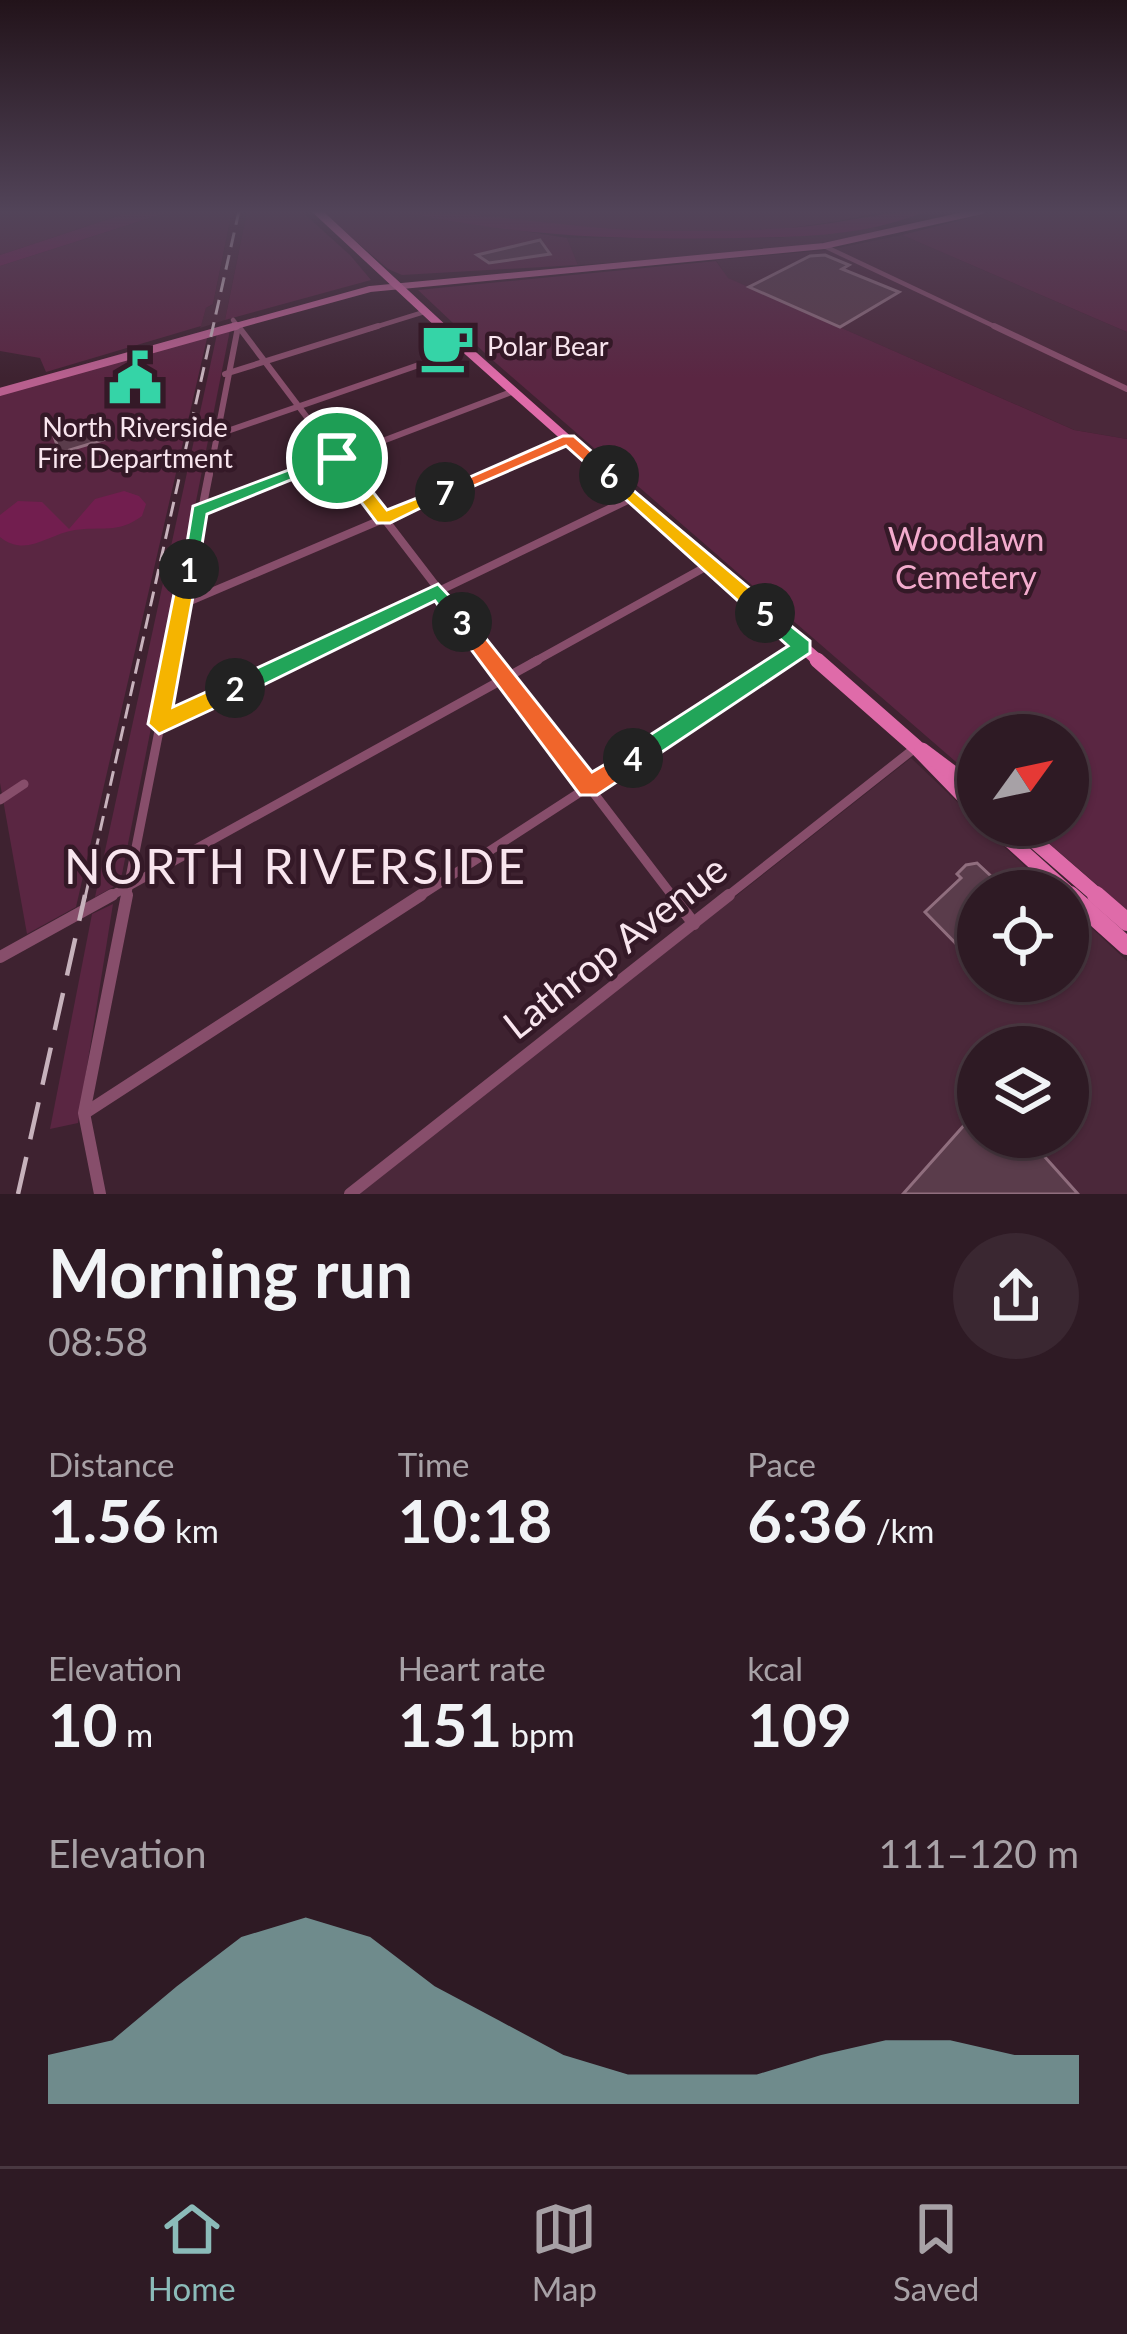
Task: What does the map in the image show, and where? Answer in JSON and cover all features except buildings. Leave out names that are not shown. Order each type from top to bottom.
[{"type":"main road","points":[[374,267],[916,747],[957,789]]},
{"type":"main road","points":[[0,392],[333,291],[595,267]]},
{"type":"main road","points":[[916,747],[957,774]]},
{"type":"main road","points":[[1016,846],[1043,870]]},
{"type":"main road","points":[[1040,846],[1127,922]]},
{"type":"main road","points":[[1089,912],[1127,946]]},
{"type":"street","points":[[866,267],[1127,388]]},
{"type":"street","points":[[225,374],[424,312]]},
{"type":"street","points":[[235,324],[694,924]]},
{"type":"street","points":[[100,1194],[84,1113],[235,324]]},
{"type":"street","points":[[213,436],[466,349]]},
{"type":"street","points":[[199,511],[514,391]]},
{"type":"street","points":[[183,604],[568,440]]},
{"type":"street","points":[[159,724],[634,497]]},
{"type":"street","points":[[0,957],[710,565]]},
{"type":"street","points":[[84,1113],[803,647]]},
{"type":"street","name":"Lathrop Avenue","points":[[350,1194],[916,747]]},
{"type":"street","points":[[0,800],[24,784]]},
{"type":"shaded area","points":[[221,267],[236,267],[225,320],[200,328],[206,308],[213,304]]},
{"type":"shaded area","points":[[720,267],[976,267],[1127,332],[1127,439],[1074,430],[727,278]]},
{"type":"shaded area","points":[[124,491],[146,504],[142,516],[125,525],[75,530],[28,545],[0,537],[0,515],[18,501],[42,502],[69,529],[95,499]]},
{"type":"shaded area","points":[[911,758],[957,802],[957,846],[1004,846],[1029,870],[957,870],[957,1002],[1089,1002],[1089,926],[1127,961],[1127,1194],[358,1194]]},
{"type":"green space","points":[[0,267],[221,267],[213,304],[206,308],[201,326],[46,372],[40,358],[0,351]]},
{"type":"green space","points":[[236,267],[360,267],[371,280],[225,320]]},
{"type":"green space","points":[[385,267],[548,267],[402,275]]},
{"type":"green space","name":"Woodlawn Cemetery","points":[[657,267],[720,267],[728,278],[1074,430],[1127,439],[1127,911],[1089,878],[1089,870],[1080,870],[1052,846],[1089,846],[1089,714],[957,714],[957,763],[418,290]]},
{"type":"green space","points":[[976,267],[1127,267],[1127,332]]},
{"type":"green space","points":[[230,330],[122,874],[117,885],[95,897],[217,334]]},
{"type":"green space","points":[[208,334],[76,907],[27,934],[0,783],[0,395]]},
{"type":"green space","points":[[113,904],[78,1123],[50,1129],[92,914]]},
{"type":"railway","points":[[85,898],[227,267]]},
{"type":"railway","points":[[18,1194],[85,895]]},
{"type":"place","name":"Polar Bear","points":[[447,347]]},
{"type":"place","name":"North Riverside Fire Department","points":[[135,378]]},
{"type":"district","name":"NORTH RIVERSIDE","points":[[296,867]]},
{"type":"route","points":[[568,440],[803,647],[589,787],[438,591],[159,724],[199,511],[337,458],[383,518],[568,440]]}]
